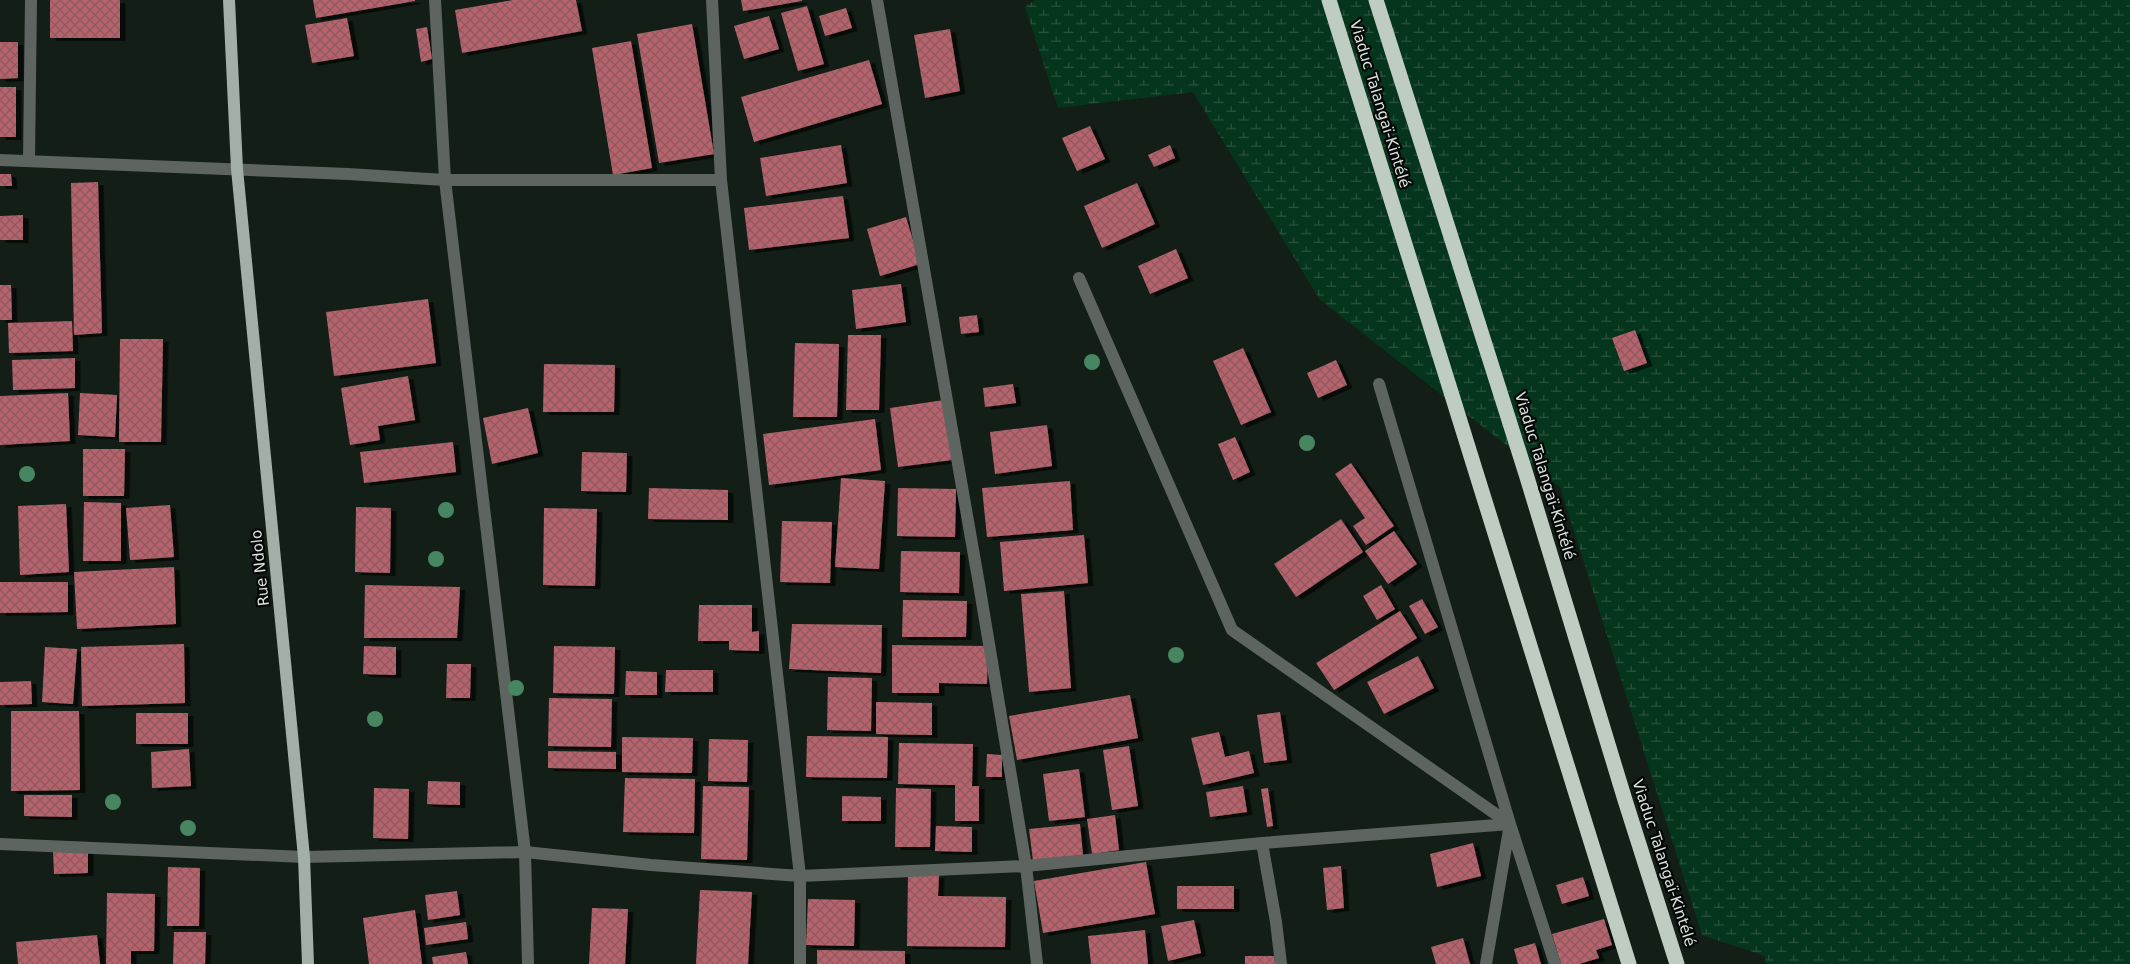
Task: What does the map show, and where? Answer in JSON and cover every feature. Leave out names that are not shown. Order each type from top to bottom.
[{"type":"highway","name":"Viaduc Talangaï-Kintélé","points":[[1329,0],[1629,964]]},
{"type":"highway","name":"Viaduc Talangaï-Kintélé","points":[[1376,0],[1526,474],[1677,964]]},
{"type":"main road","name":"Rue Ndolo","points":[[229,0],[237,169],[304,857],[308,964]]},
{"type":"street","points":[[29,160],[31,0]]},
{"type":"street","points":[[435,0],[445,180],[525,852],[528,964]]},
{"type":"street","points":[[712,0],[722,180],[800,876],[800,964]]},
{"type":"street","points":[[877,0],[1026,866],[1037,964]]},
{"type":"street","points":[[0,160],[237,169],[445,180],[722,180]]},
{"type":"street","points":[[1079,278],[1232,630],[1510,824]]},
{"type":"street","points":[[1379,384],[1510,824],[1555,964]]},
{"type":"street","points":[[0,844],[304,857],[525,852],[651,865],[800,876],[1026,866],[1262,843],[1510,824]]},
{"type":"street","points":[[1486,964],[1510,824]]},
{"type":"street","points":[[1262,843],[1276,922],[1281,964]]},
{"type":"green space","points":[[1035,0],[2130,0],[2130,964],[1766,964],[1765,956],[1702,935],[1560,487],[1320,300],[1193,92],[1058,108],[1025,7]]},
{"type":"building","points":[[50,0],[120,0],[120,38],[50,38]]},
{"type":"building","points":[[313,0],[415,0],[415,1],[316,18]]},
{"type":"building","points":[[513,0],[576,0],[582,31],[462,53],[455,10]]},
{"type":"building","points":[[741,0],[802,0],[802,1],[743,11]]},
{"type":"building","points":[[807,6],[824,64],[798,71],[781,13]]},
{"type":"building","points":[[846,8],[852,28],[825,36],[819,16]]},
{"type":"building","points":[[769,16],[779,49],[744,59],[734,26]]},
{"type":"building","points":[[347,18],[354,56],[312,63],[305,25]]},
{"type":"building","points":[[692,24],[714,154],[659,163],[637,34]]},
{"type":"building","points":[[427,27],[432,59],[421,62],[416,29]]},
{"type":"building","points":[[950,29],[960,91],[925,98],[914,35]]},
{"type":"building","points":[[631,41],[652,168],[613,175],[592,48]]},
{"type":"building","points":[[0,42],[18,42],[18,78],[0,79]]},
{"type":"building","points":[[869,60],[882,104],[754,142],[741,97]]},
{"type":"building","points":[[0,87],[16,87],[16,137],[0,137]]},
{"type":"building","points":[[1090,126],[1105,159],[1077,171],[1062,138]]},
{"type":"building","points":[[841,145],[847,183],[766,196],[760,158]]},
{"type":"building","points":[[1170,145],[1175,158],[1154,167],[1148,155]]},
{"type":"building","points":[[0,174],[11,174],[12,186],[0,186]]},
{"type":"building","points":[[98,182],[102,333],[74,335],[71,183]]},
{"type":"building","points":[[1137,183],[1155,224],[1102,248],[1084,206]]},
{"type":"building","points":[[843,196],[849,238],[749,250],[744,208]]},
{"type":"building","points":[[23,215],[23,240],[0,240],[0,216]]},
{"type":"building","points":[[906,217],[920,264],[880,276],[867,229]]},
{"type":"building","points":[[1176,249],[1188,278],[1150,294],[1138,266]]},
{"type":"building","points":[[901,284],[906,322],[856,329],[852,290]]},
{"type":"building","points":[[0,285],[11,285],[12,320],[0,320]]},
{"type":"building","points":[[428,299],[436,363],[334,376],[326,312]]},
{"type":"building","points":[[977,315],[979,332],[961,334],[959,317]]},
{"type":"building","points":[[72,321],[73,351],[9,353],[8,323]]},
{"type":"building","points":[[1635,330],[1647,363],[1624,371],[1612,338]]},
{"type":"building","points":[[848,335],[881,335],[879,410],[846,410]]},
{"type":"building","points":[[120,339],[163,339],[161,442],[119,442]]},
{"type":"building","points":[[795,343],[839,344],[837,417],[793,417]]},
{"type":"building","points":[[1243,348],[1271,412],[1241,425],[1213,361]]},
{"type":"building","points":[[75,358],[75,388],[13,390],[12,360]]},
{"type":"building","points":[[1336,360],[1347,385],[1318,398],[1307,373]]},
{"type":"building","points":[[544,364],[615,365],[614,412],[543,412]]},
{"type":"building","points":[[408,376],[415,420],[378,426],[380,440],[350,445],[341,388]]},
{"type":"building","points":[[1013,384],[1016,403],[985,407],[983,388]]},
{"type":"building","points":[[68,393],[70,441],[0,445],[0,396]]},
{"type":"building","points":[[80,393],[117,395],[115,437],[78,435]]},
{"type":"building","points":[[944,400],[952,460],[898,467],[890,408]]},
{"type":"building","points":[[528,408],[538,453],[492,464],[483,418]]},
{"type":"building","points":[[875,419],[881,470],[769,485],[763,434]]},
{"type":"building","points":[[1047,425],[1052,466],[995,474],[990,432]]},
{"type":"building","points":[[1235,437],[1250,472],[1233,480],[1218,444]]},
{"type":"building","points":[[453,442],[456,472],[364,483],[360,452]]},
{"type":"building","points":[[83,449],[125,449],[124,496],[83,496]]},
{"type":"building","points":[[582,452],[627,453],[626,492],[581,491]]},
{"type":"building","points":[[1351,463],[1394,526],[1366,545],[1353,526],[1365,518],[1335,474]]},
{"type":"building","points":[[841,478],[885,481],[879,569],[835,567]]},
{"type":"building","points":[[1070,481],[1073,530],[987,537],[982,488]]},
{"type":"building","points":[[649,488],[728,490],[728,520],[648,519]]},
{"type":"building","points":[[898,488],[956,489],[955,537],[897,536]]},
{"type":"building","points":[[84,502],[121,503],[121,561],[83,561]]},
{"type":"building","points":[[66,504],[69,572],[20,575],[18,506]]},
{"type":"building","points":[[170,505],[174,557],[130,560],[126,508]]},
{"type":"building","points":[[356,507],[391,508],[390,573],[355,572]]},
{"type":"building","points":[[544,508],[597,509],[595,586],[543,585]]},
{"type":"building","points":[[1341,519],[1363,552],[1296,597],[1274,564]]},
{"type":"building","points":[[782,521],[832,522],[830,583],[780,582]]},
{"type":"building","points":[[1394,531],[1417,564],[1388,584],[1365,551]]},
{"type":"building","points":[[1084,535],[1088,583],[1004,591],[1000,542]]},
{"type":"building","points":[[901,551],[960,552],[959,593],[900,592]]},
{"type":"building","points":[[174,567],[176,624],[77,629],[74,572]]},
{"type":"building","points":[[0,582],[68,582],[68,612],[0,613]]},
{"type":"building","points":[[365,585],[460,587],[457,638],[364,638]]},
{"type":"building","points":[[1381,585],[1395,609],[1377,620],[1363,596]]},
{"type":"building","points":[[1064,591],[1071,688],[1029,692],[1021,594]]},
{"type":"building","points":[[1422,599],[1438,627],[1425,634],[1409,606]]},
{"type":"building","points":[[903,600],[967,601],[966,637],[902,637]]},
{"type":"building","points":[[699,605],[752,605],[752,632],[759,631],[759,651],[729,650],[729,641],[698,641]]},
{"type":"building","points":[[1400,611],[1417,638],[1334,690],[1316,663]]},
{"type":"building","points":[[792,624],[882,625],[881,673],[789,669]]},
{"type":"building","points":[[184,644],[185,703],[82,706],[81,647]]},
{"type":"building","points":[[892,645],[988,646],[987,684],[939,683],[939,693],[892,693]]},
{"type":"building","points":[[364,646],[396,647],[396,675],[363,674]]},
{"type":"building","points":[[554,646],[615,647],[614,694],[553,693]]},
{"type":"building","points":[[45,647],[77,649],[73,704],[42,702]]},
{"type":"building","points":[[1418,656],[1434,688],[1384,714],[1367,682]]},
{"type":"building","points":[[447,664],[471,664],[470,698],[446,698]]},
{"type":"building","points":[[666,670],[713,670],[713,692],[665,692]]},
{"type":"building","points":[[626,671],[657,672],[657,695],[625,695]]},
{"type":"building","points":[[828,677],[872,678],[871,731],[827,730]]},
{"type":"building","points":[[31,681],[32,704],[0,705],[0,682]]},
{"type":"building","points":[[1130,695],[1138,738],[1017,760],[1009,716]]},
{"type":"building","points":[[549,698],[612,699],[611,747],[548,746]]},
{"type":"building","points":[[876,702],[932,703],[932,735],[876,734]]},
{"type":"building","points":[[11,711],[79,711],[80,790],[11,791]]},
{"type":"building","points":[[1280,712],[1287,760],[1264,763],[1257,715]]},
{"type":"building","points":[[136,713],[188,713],[188,744],[136,744]]},
{"type":"building","points":[[1219,732],[1225,757],[1249,751],[1254,773],[1203,785],[1191,738]]},
{"type":"building","points":[[807,736],[888,737],[887,778],[806,777]]},
{"type":"building","points":[[622,737],[693,738],[692,773],[622,772]]},
{"type":"building","points":[[709,739],[748,740],[747,782],[708,781]]},
{"type":"building","points":[[899,743],[973,744],[972,786],[979,786],[979,821],[955,821],[955,785],[898,784]]},
{"type":"building","points":[[1129,746],[1138,806],[1112,810],[1103,750]]},
{"type":"building","points":[[189,749],[191,786],[152,788],[151,752]]},
{"type":"building","points":[[548,751],[616,752],[616,769],[548,768]]},
{"type":"building","points":[[987,754],[1002,755],[1002,777],[986,777]]},
{"type":"building","points":[[1079,769],[1085,817],[1049,821],[1043,774]]},
{"type":"building","points":[[625,778],[695,779],[694,833],[623,832]]},
{"type":"building","points":[[428,781],[460,782],[460,805],[427,804]]},
{"type":"building","points":[[703,786],[749,787],[747,860],[701,859]]},
{"type":"building","points":[[1243,786],[1247,812],[1210,817],[1206,792]]},
{"type":"building","points":[[374,788],[409,789],[408,839],[373,838]]},
{"type":"building","points":[[896,788],[931,789],[930,847],[895,847]]},
{"type":"building","points":[[1268,788],[1273,826],[1267,827],[1261,789]]},
{"type":"building","points":[[24,795],[72,795],[72,817],[24,816]]},
{"type":"building","points":[[842,796],[881,797],[881,821],[842,821]]},
{"type":"building","points":[[1115,815],[1119,850],[1092,854],[1087,819]]},
{"type":"building","points":[[1080,824],[1083,855],[1033,861],[1029,829]]},
{"type":"building","points":[[936,826],[972,827],[972,852],[935,851]]},
{"type":"building","points":[[1473,843],[1481,876],[1437,887],[1430,854]]},
{"type":"building","points":[[88,851],[88,873],[54,874],[53,852]]},
{"type":"building","points":[[1146,862],[1155,914],[1043,933],[1034,881]]},
{"type":"building","points":[[1341,866],[1344,908],[1327,910],[1323,868]]},
{"type":"building","points":[[168,867],[200,868],[199,926],[167,926]]},
{"type":"building","points":[[908,875],[939,875],[938,896],[1006,897],[1005,947],[907,946]]},
{"type":"building","points":[[1583,877],[1589,896],[1562,904],[1556,885]]},
{"type":"building","points":[[1177,886],[1234,886],[1234,909],[1177,909]]},
{"type":"building","points":[[700,890],[752,892],[748,964],[696,964]]},
{"type":"building","points":[[457,891],[460,915],[428,920],[425,895]]},
{"type":"building","points":[[107,893],[155,894],[154,951],[131,951],[131,964],[106,964]]},
{"type":"building","points":[[808,899],[855,900],[854,946],[806,945]]},
{"type":"building","points":[[592,908],[628,909],[625,964],[589,964]]},
{"type":"building","points":[[415,910],[422,964],[369,964],[363,918]]},
{"type":"building","points":[[1604,919],[1612,945],[1596,950],[1599,958],[1579,964],[1561,964],[1552,934]]},
{"type":"building","points":[[1194,920],[1201,953],[1168,961],[1161,926]]},
{"type":"building","points":[[466,922],[468,939],[426,945],[424,928]]},
{"type":"building","points":[[1145,930],[1148,964],[1091,964],[1088,936]]},
{"type":"building","points":[[174,932],[206,932],[205,964],[173,964]]},
{"type":"building","points":[[97,935],[100,964],[18,964],[16,942]]},
{"type":"building","points":[[1463,938],[1470,964],[1436,964],[1431,947]]},
{"type":"building","points":[[1535,943],[1541,964],[1518,964],[1514,949]]},
{"type":"building","points":[[817,950],[905,951],[905,964],[817,964]]},
{"type":"building","points":[[466,952],[468,964],[433,964],[432,957]]},
{"type":"building","points":[[1245,956],[1274,956],[1275,964],[1245,964]]}]
